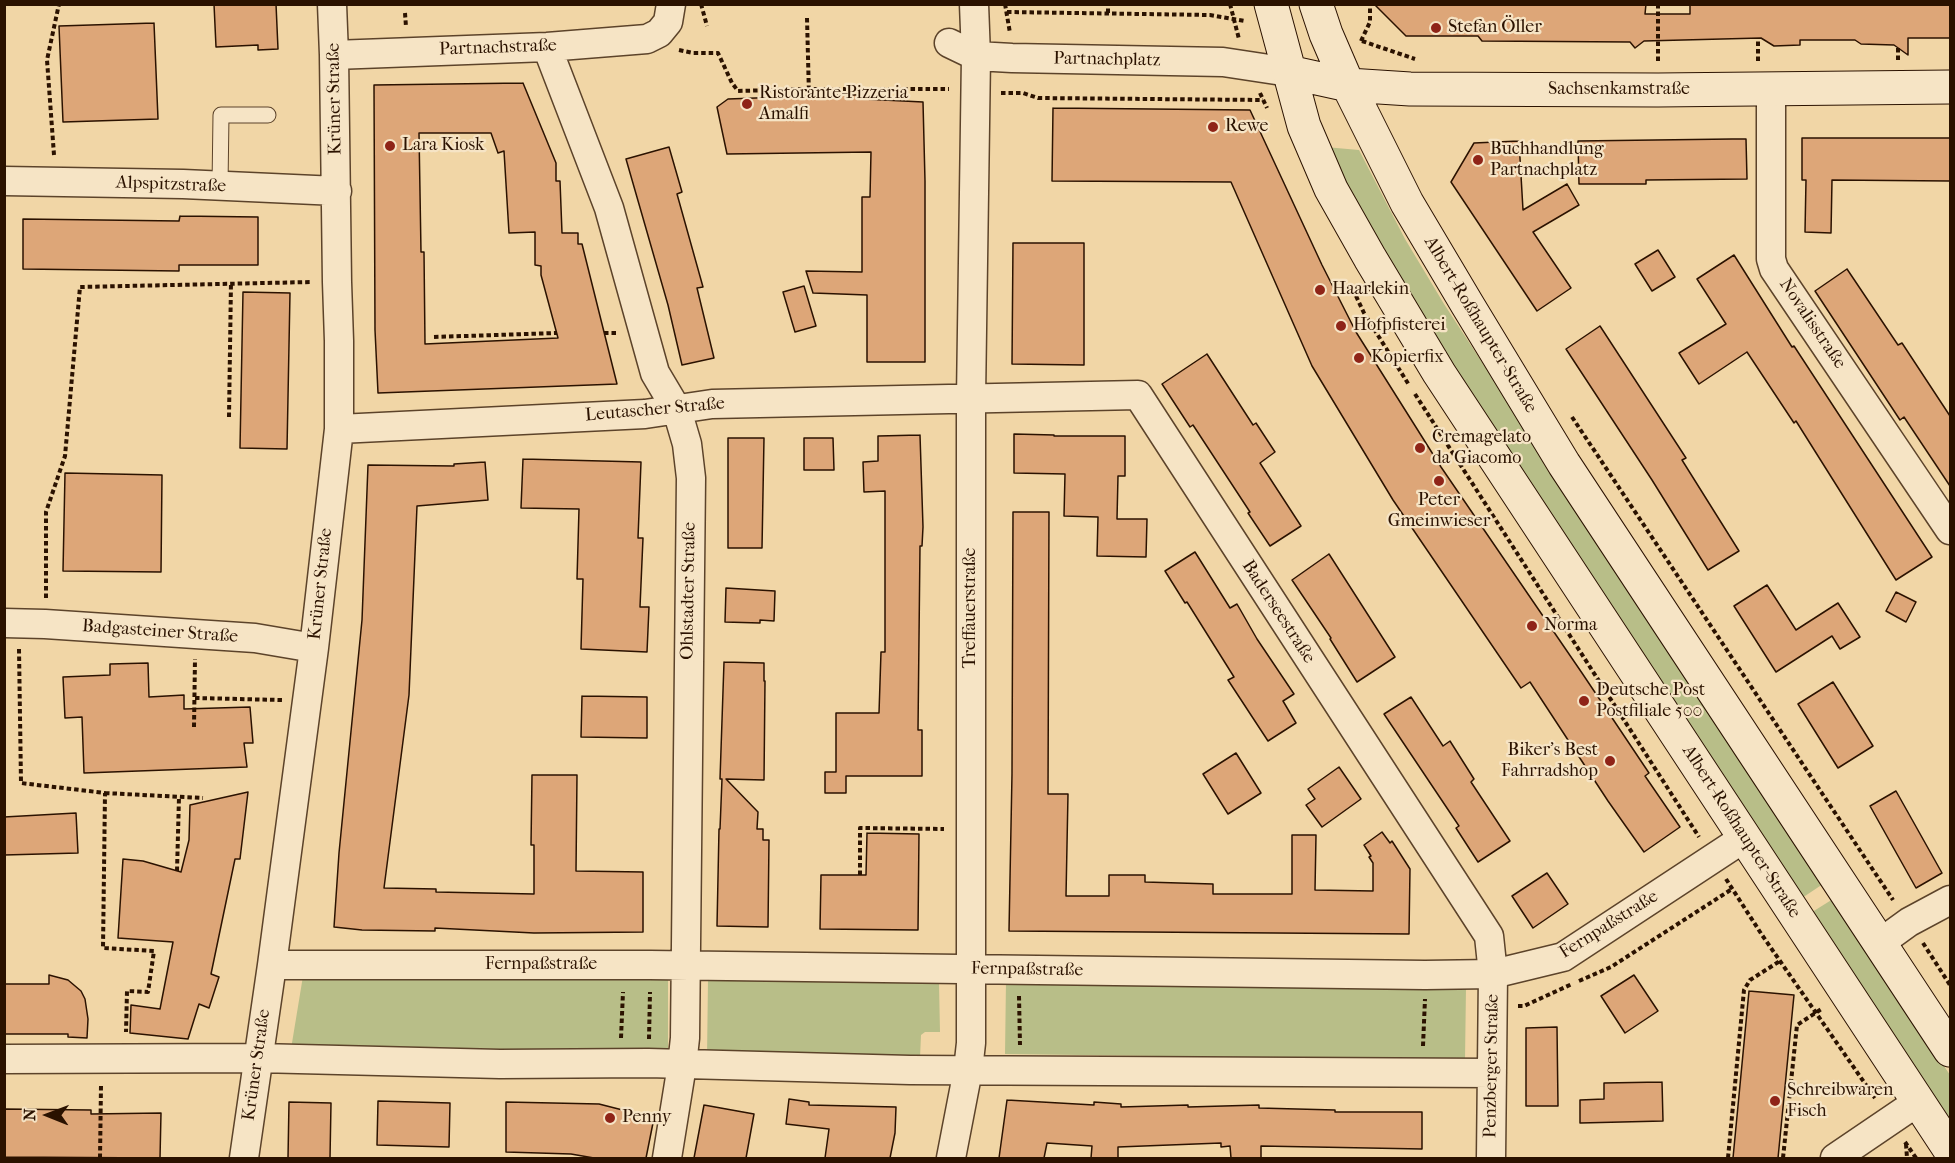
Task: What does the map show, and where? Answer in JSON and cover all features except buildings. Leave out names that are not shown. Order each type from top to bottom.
[{"type":"main road","name":"Albert-Roßhaupter-Straße","points":[[1274,15],[1304,126],[1331,189],[1375,268],[1439,373],[1950,1150]]},
{"type":"main road","name":"Albert-Roßhaupter-Straße","points":[[1321,19],[1348,85],[1407,203],[1564,464],[1950,1050]]},
{"type":"main road","name":"Sachsenkamstraße","points":[[1289,72],[1348,85],[1410,89],[1658,90],[1950,87]]},
{"type":"street","name":"Krüner Straße","points":[[244,1158],[314,648],[339,429],[337,191],[332,4]]},
{"type":"street","points":[[659,33],[668,22],[671,4]]},
{"type":"street","points":[[949,43],[976,56],[974,4]]},
{"type":"street","name":"Partnachstraße","points":[[334,55],[547,47],[646,39],[659,33]]},
{"type":"street","name":"Ohlstadter Straße","points":[[547,47],[609,208],[655,373],[677,410],[687,444],[691,478],[685,1038],[667,1158]]},
{"type":"street","name":"Partnachplatz","points":[[976,56],[1224,62],[1289,72]]},
{"type":"street","name":"Treffauerstraße","points":[[951,1158],[971,1043],[971,398],[976,56]]},
{"type":"street","name":"Novalisstraße","points":[[1772,88],[1772,259],[1774,269],[1950,530]]},
{"type":"street","name":"Alpspitzstraße","points":[[4,181],[337,191]]},
{"type":"street","name":"Baderseestraße","points":[[971,398],[1138,395],[1489,936],[1493,974]]},
{"type":"street","name":"Leutascher Straße","points":[[339,429],[645,414],[712,404],[971,398]]},
{"type":"street","name":"Badgasteiner Straße","points":[[23,623],[255,638],[314,648]]},
{"type":"street","name":"Fernpaßstraße","points":[[272,965],[636,965],[1019,971],[1493,974],[1563,957],[1744,838]]},
{"type":"street","points":[[1880,943],[1909,922],[1950,900]]},
{"type":"street","name":"Penzberger Straße","points":[[1491,1158],[1493,974]]},
{"type":"street","points":[[4,1059],[258,1058],[500,1064],[634,1063],[968,1070],[1492,1073]]},
{"type":"street","points":[[1835,1158],[1898,1131],[1919,1101]]},
{"type":"lane","points":[[220,186],[221,115],[268,115]]},
{"type":"path","points":[[56,182],[47,60],[58,4]]},
{"type":"path","points":[[701,4],[707,26]]},
{"type":"path","points":[[1005,4],[1007,12],[1274,15]]},
{"type":"path","points":[[1108,4],[1108,14]]},
{"type":"path","points":[[1361,41],[1370,22],[1370,4]]},
{"type":"path","points":[[1658,4],[1658,90]]},
{"type":"path","points":[[807,18],[809,96]]},
{"type":"path","points":[[1321,19],[1361,41],[1419,60]]},
{"type":"path","points":[[659,33],[664,42],[677,50],[693,53],[718,53],[738,91],[949,89]]},
{"type":"path","points":[[1001,93],[1023,93],[1038,98],[1263,100]]},
{"type":"path","points":[[203,798],[105,793],[21,783],[23,623],[46,512],[65,456],[80,287],[231,282],[337,282]]},
{"type":"path","points":[[229,417],[231,282]]},
{"type":"path","points":[[434,337],[557,333]]},
{"type":"path","points":[[1572,416],[1950,986]]},
{"type":"path","points":[[194,727],[195,634]]},
{"type":"path","points":[[195,698],[307,701]]},
{"type":"path","points":[[100,1158],[114,1057],[127,991],[148,992],[154,951],[103,948],[105,793]]},
{"type":"path","points":[[177,871],[179,797]]},
{"type":"path","points":[[860,875],[860,828],[972,830]]},
{"type":"path","points":[[1713,859],[1762,935],[1916,1158]]},
{"type":"path","points":[[1728,1158],[1744,990],[1750,980],[1780,961]]},
{"type":"path","points":[[634,1063],[636,965]]},
{"type":"path","points":[[634,1063],[636,965]]},
{"type":"path","points":[[1019,971],[1020,1070]]},
{"type":"path","points":[[1422,1074],[1425,975]]},
{"type":"path","points":[[1783,1158],[1797,1025],[1823,1008]]},
{"type":"path","points":[[1898,1131],[1907,1158]]},
{"type":"green space","points":[[1325,147],[1359,150],[1405,239],[1444,304],[1823,884],[1799,900],[1455,374]]},
{"type":"green space","points":[[1833,899],[1950,1075],[1950,1128],[1809,914]]},
{"type":"green space","points":[[303,976],[668,979],[668,1054],[291,1049]]},
{"type":"green space","points":[[708,980],[939,983],[940,1032],[925,1032],[921,1035],[920,1058],[707,1057]]},
{"type":"green space","points":[[1006,981],[1466,988],[1465,1060],[1005,1054]]},
{"type":"place","name":"Stefan Öller","points":[[1436,28]]},
{"type":"place","name":"Ristorante-Pizzeria Amalfi","points":[[747,104]]},
{"type":"place","name":"Rewe","points":[[1213,127]]},
{"type":"place","name":"Lara Kiosk","points":[[390,146]]},
{"type":"place","name":"Buchhandlung Partnachplatz","points":[[1478,160]]},
{"type":"place","name":"Haarlekin","points":[[1320,290]]},
{"type":"place","name":"Hofpfisterei","points":[[1341,326]]},
{"type":"place","name":"Kopierfix","points":[[1359,358]]},
{"type":"place","name":"Cremagelato da Giacomo","points":[[1420,448]]},
{"type":"place","name":"Peter Gmeinwieser","points":[[1439,481]]},
{"type":"place","name":"Norma","points":[[1532,626]]},
{"type":"place","name":"Deutsche Post Postfiliale 500","points":[[1584,701]]},
{"type":"place","name":"Biker's Best Fahrradshop","points":[[1610,761]]},
{"type":"place","name":"Schreibwaren Fisch","points":[[1775,1101]]},
{"type":"place","name":"Penny","points":[[610,1118]]}]
